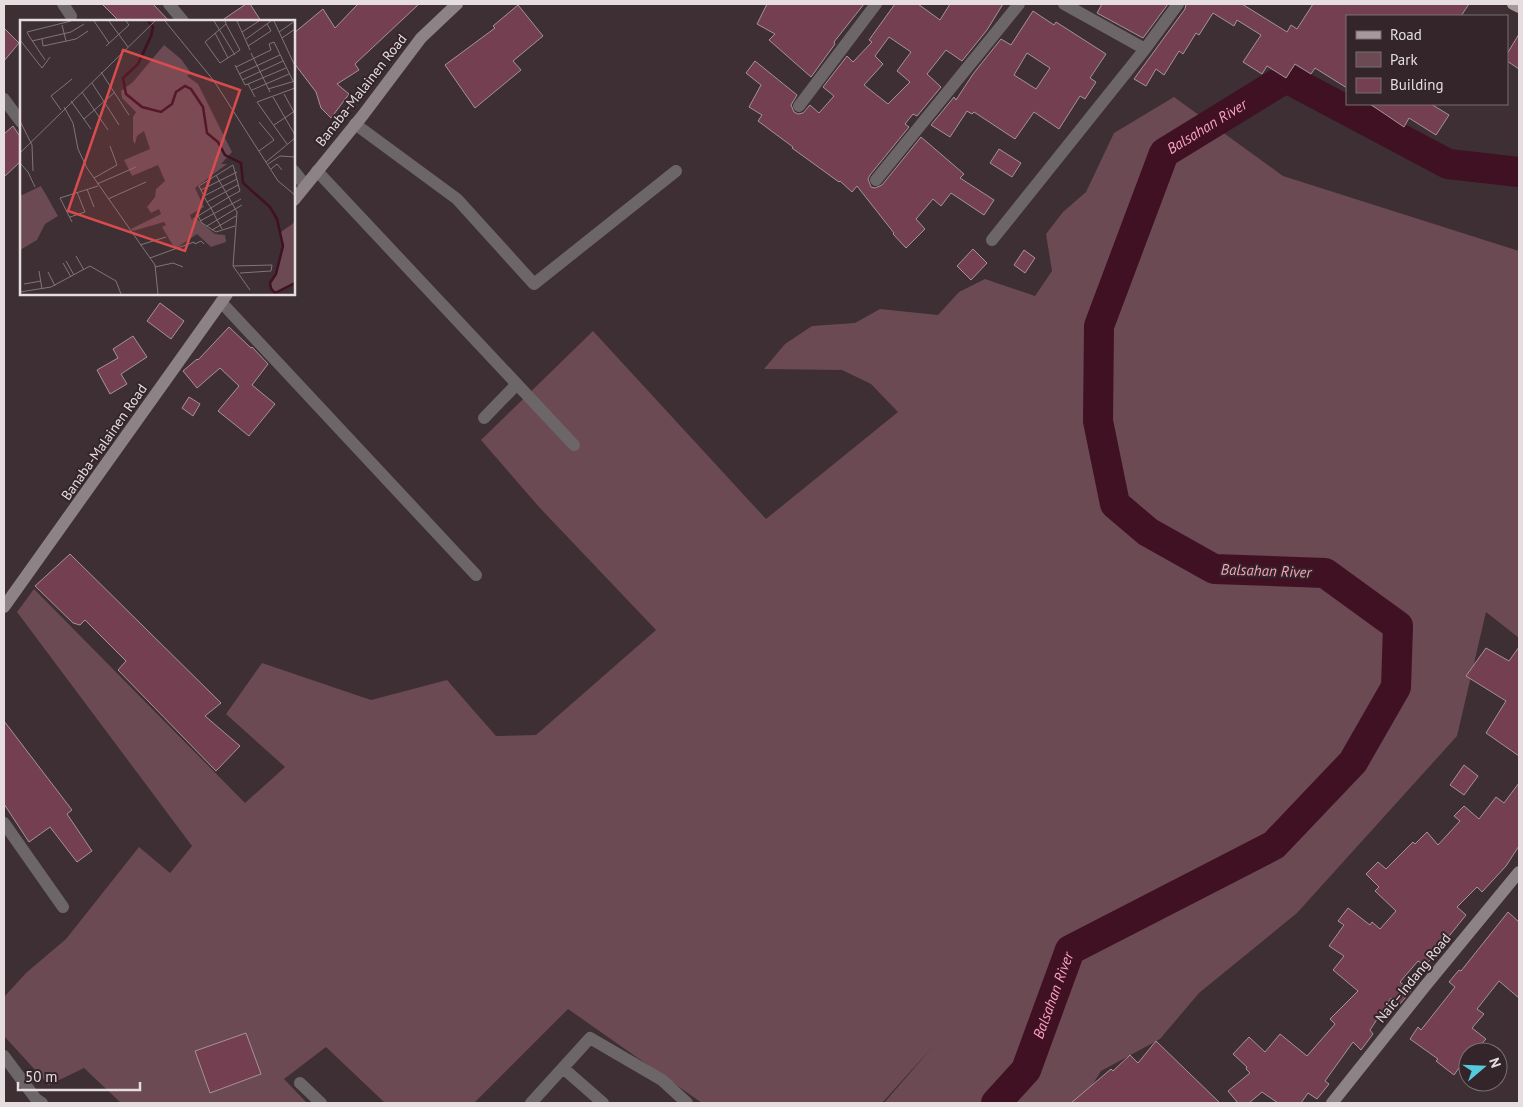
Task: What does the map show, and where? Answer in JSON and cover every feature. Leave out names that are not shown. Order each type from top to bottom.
[{"type":"main road","points":[[1512,4],[1519,7]]},
{"type":"street","points":[[63,4],[71,16]]},
{"type":"street","points":[[169,4],[182,20]]},
{"type":"street","name":"Banaba-Malainen Road","points":[[295,199],[356,124],[421,38],[457,4]]},
{"type":"street","points":[[799,106],[876,4]]},
{"type":"street","points":[[876,180],[1019,4]]},
{"type":"street","points":[[1064,4],[1145,49]]},
{"type":"street","points":[[992,240],[1145,49],[1178,4]]},
{"type":"street","points":[[4,99],[20,121]]},
{"type":"street","points":[[356,124],[457,198],[534,284],[676,170]]},
{"type":"street","points":[[317,171],[574,445]]},
{"type":"street","points":[[295,172],[305,185]]},
{"type":"street","points":[[224,298],[476,575]]},
{"type":"street","name":"Banaba-Malainen Road","points":[[4,607],[224,298]]},
{"type":"street","points":[[484,418],[517,384]]},
{"type":"street","points":[[4,823],[63,907]]},
{"type":"street","name":"Naic–Indang Road","points":[[1332,1103],[1519,872]]},
{"type":"street","points":[[532,1103],[590,1038],[662,1080],[687,1103]]},
{"type":"street","points":[[4,1056],[36,1099],[42,1103]]},
{"type":"street","points":[[563,1068],[603,1103]]},
{"type":"street","points":[[300,1083],[321,1103]]},
{"type":"green space","points":[[1174,97],[1283,176],[1519,251],[1519,638],[1486,612],[1457,736],[1297,913],[1199,993],[1160,1039],[1101,1071],[1081,1103],[884,1103],[934,1045],[882,1103],[702,1103],[568,1009],[474,1103],[385,1103],[326,1047],[284,1079],[307,1103],[121,1103],[84,1068],[49,1085],[4,1036],[4,997],[26,973],[66,939],[139,847],[170,873],[192,846],[17,612],[34,589],[245,803],[285,767],[226,714],[262,663],[371,700],[447,680],[496,736],[536,735],[656,630],[539,507],[481,440],[593,331],[766,519],[898,412],[871,384],[842,370],[764,369],[785,344],[812,326],[855,323],[880,309],[938,315],[959,292],[985,279],[1035,296],[1052,271],[1046,234],[1063,212],[1086,192],[1114,133]]},
{"type":"building","points":[[102,4],[153,4],[168,20],[118,20]]},
{"type":"building","points":[[246,4],[250,4],[260,20],[222,20]]},
{"type":"building","points":[[358,4],[419,4],[355,64],[359,70],[337,84],[349,94],[331,118],[321,108],[316,92],[295,64],[295,32],[323,9],[335,28]]},
{"type":"building","points":[[767,4],[864,4],[834,42],[835,44],[811,77],[769,40],[775,34],[757,24]]},
{"type":"building","points":[[895,4],[918,4],[940,20],[950,4],[1003,4],[987,30],[962,61],[946,50],[927,74],[941,87],[917,116],[913,114],[905,124],[909,127],[868,179],[871,187],[875,188],[882,185],[921,137],[964,174],[960,178],[994,200],[984,215],[951,193],[941,206],[933,199],[916,219],[925,229],[906,248],[893,234],[857,186],[852,192],[840,181],[792,148],[758,121],[762,115],[749,107],[761,85],[746,73],[755,61],[797,95],[791,105],[794,112],[798,114],[803,113],[810,105],[819,113],[834,96],[823,87],[847,56],[853,62],[872,42],[869,40]],"holes":[[[889,37],[911,52],[897,71],[910,82],[888,104],[864,85],[883,64],[875,56]]]},
{"type":"building","points":[[1102,4],[1168,4],[1143,38],[1097,13]]},
{"type":"building","points":[[1186,4],[1242,4],[1287,32],[1291,25],[1297,29],[1313,4],[1469,4],[1462,15],[1346,15],[1346,87],[1315,68],[1311,74],[1295,64],[1286,78],[1267,66],[1262,74],[1243,62],[1261,35],[1237,20],[1234,26],[1213,13],[1199,35],[1196,33],[1183,54],[1179,51],[1164,75],[1156,69],[1146,86],[1134,79],[1185,9]]},
{"type":"building","points":[[518,5],[543,36],[513,61],[521,70],[475,108],[445,65],[495,28],[493,26]]},
{"type":"building","points":[[1033,11],[1054,25],[1056,22],[1106,54],[1090,78],[1096,82],[1085,99],[1080,96],[1059,129],[1034,112],[1015,139],[974,112],[972,114],[967,111],[950,137],[931,125],[954,97],[956,100],[973,74],[1001,39],[1011,45]],"holes":[[[1027,53],[1050,68],[1036,89],[1014,75]]]},
{"type":"building","points":[[4,28],[19,43],[4,61]]},
{"type":"building","points":[[1519,34],[1519,69],[1508,62],[1508,52]]},
{"type":"building","points":[[1371,105],[1433,105],[1449,115],[1436,135],[1409,118],[1404,127]]},
{"type":"building","points":[[13,126],[20,136],[20,162],[4,177],[4,134]]},
{"type":"building","points":[[999,149],[1021,163],[1012,177],[990,163]]},
{"type":"building","points":[[973,249],[987,263],[971,280],[957,266]]},
{"type":"building","points":[[1024,250],[1035,258],[1025,273],[1014,265]]},
{"type":"building","points":[[160,303],[184,321],[171,339],[147,321]]},
{"type":"building","points":[[229,327],[268,364],[252,385],[275,404],[249,436],[218,411],[239,386],[220,368],[197,388],[183,371],[198,360]]},
{"type":"building","points":[[133,336],[147,357],[121,374],[127,384],[110,394],[97,370],[118,358],[113,349]]},
{"type":"building","points":[[189,397],[200,404],[193,416],[182,408]]},
{"type":"building","points":[[70,554],[221,703],[205,716],[240,746],[216,771],[118,670],[126,661],[85,620],[80,625],[73,623],[35,586]]},
{"type":"building","points":[[1519,647],[1519,756],[1486,733],[1506,701],[1466,676],[1486,648],[1509,661]]},
{"type":"building","points":[[4,721],[72,810],[67,814],[92,851],[77,862],[50,827],[29,842],[4,804]]},
{"type":"building","points":[[1464,765],[1478,776],[1464,795],[1450,785]]},
{"type":"building","points":[[1519,783],[1519,846],[1506,866],[1482,892],[1477,887],[1457,907],[1466,915],[1425,966],[1418,961],[1400,982],[1411,991],[1399,1005],[1391,998],[1370,1030],[1373,1034],[1361,1050],[1353,1042],[1325,1081],[1329,1084],[1317,1099],[1308,1093],[1301,1103],[1278,1103],[1262,1092],[1249,1103],[1238,1103],[1228,1091],[1250,1073],[1246,1069],[1247,1067],[1233,1054],[1249,1037],[1265,1052],[1280,1034],[1307,1056],[1335,1024],[1330,1019],[1358,991],[1333,970],[1344,956],[1329,946],[1344,925],[1338,921],[1348,908],[1370,925],[1372,922],[1380,929],[1396,911],[1375,891],[1379,887],[1366,874],[1378,862],[1386,869],[1413,842],[1415,844],[1427,832],[1438,845],[1460,821],[1454,816],[1464,806],[1479,819],[1496,797],[1504,803]]},
{"type":"building","points":[[1508,912],[1519,922],[1519,998],[1499,981],[1477,1009],[1484,1014],[1472,1028],[1486,1039],[1483,1042],[1458,1042],[1458,1069],[1454,1075],[1436,1061],[1438,1059],[1410,1039],[1418,1027],[1421,1030],[1455,987],[1449,982],[1459,970],[1461,971]]},
{"type":"building","points":[[246,1033],[261,1074],[210,1093],[195,1051]]},
{"type":"building","points":[[1156,1041],[1220,1103],[1071,1103],[1111,1069],[1113,1071],[1130,1055],[1138,1063]]},
{"type":"waterway","name":"Balsahan River","points":[[996,1103],[1026,1070],[1070,950],[1274,845],[1353,762],[1396,687],[1398,626],[1325,573],[1214,569],[1148,532],[1115,504],[1098,421],[1099,326],[1164,153],[1286,78],[1448,164],[1519,172]]}]
